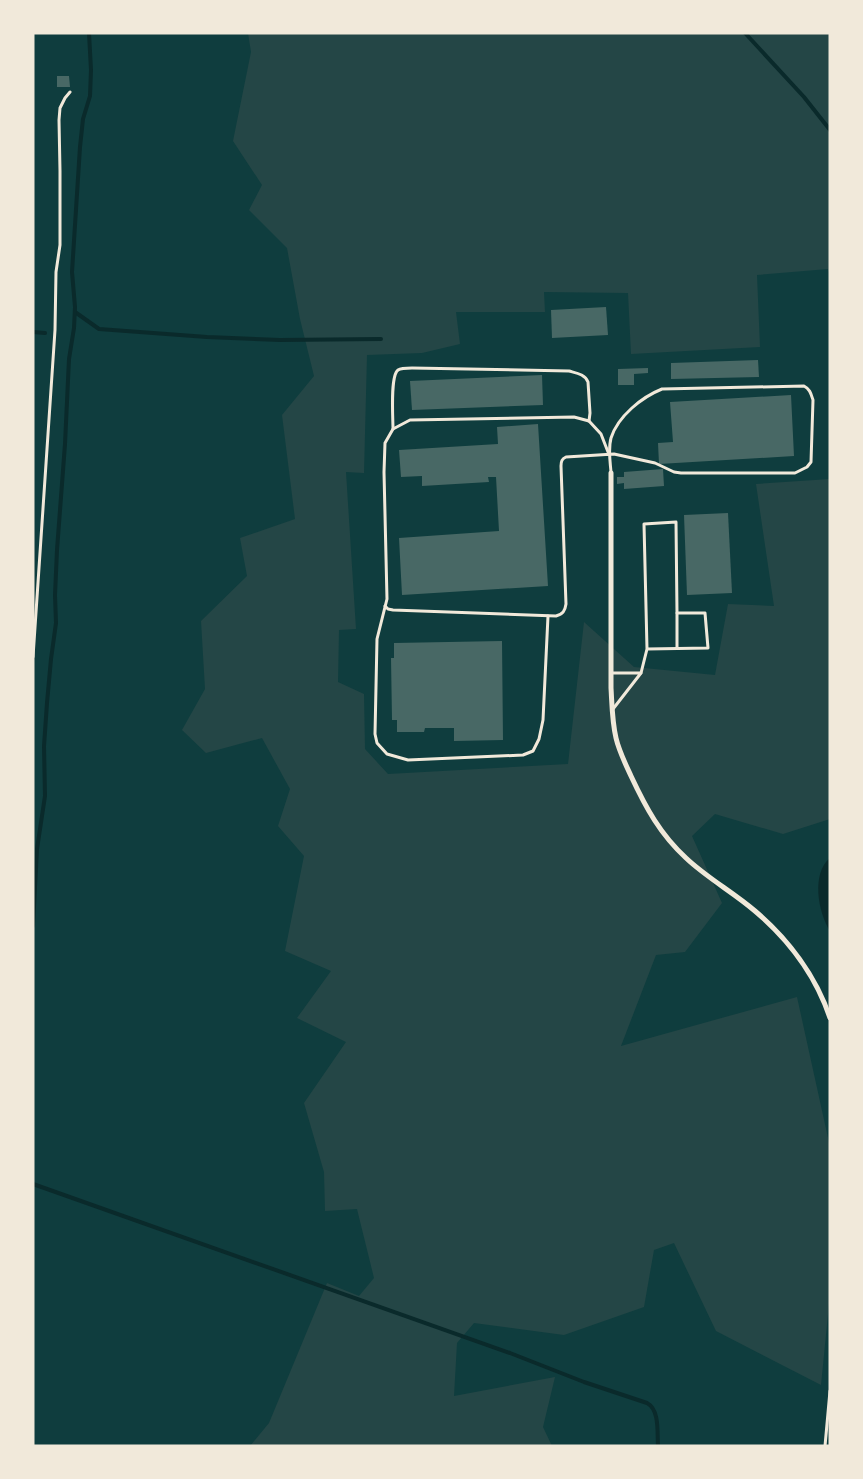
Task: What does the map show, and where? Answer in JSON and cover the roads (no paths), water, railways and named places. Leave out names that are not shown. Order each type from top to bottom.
[{"type":"street","points":[[611,473],[612,710],[621,756],[654,822],[669,841],[688,860],[772,926],[804,966],[817,987],[830,1018]]},
{"type":"lane","points":[[33,657],[55,330],[56,272],[60,244],[59,120],[60,108],[70,92]]},
{"type":"lane","points":[[548,616],[543,720],[534,751],[523,755],[408,760],[387,754],[377,743],[375,734],[378,639],[387,600],[384,462],[385,443],[393,429],[394,374],[398,370],[412,368],[569,371],[587,378],[589,421]]},
{"type":"lane","points":[[385,606],[393,610],[561,615],[566,604],[561,461],[566,457],[609,454],[655,464],[681,473],[795,473],[807,467],[811,462],[813,400],[811,393],[804,386],[662,389],[653,392],[638,403],[619,423],[610,439],[609,454],[611,473]]},
{"type":"lane","points":[[393,429],[410,420],[574,417],[589,421],[601,434],[609,454]]},
{"type":"lane","points":[[612,710],[641,673],[646,649],[644,524],[676,522],[677,648]]},
{"type":"lane","points":[[646,649],[708,648],[705,613],[677,613]]},
{"type":"lane","points":[[611,673],[641,673]]},
{"type":"lane","points":[[825,1446],[830,1391]]},
{"type":"waterway","points":[[33,926],[37,849],[45,796],[44,746],[56,623],[57,550],[69,359],[74,328],[72,272],[80,147],[83,119],[90,96],[89,33]]},
{"type":"waterway","points":[[745,33],[804,97],[830,130]]},
{"type":"waterway","points":[[75,312],[99,329],[280,340],[381,339]]},
{"type":"waterway","points":[[33,332],[45,333]]},
{"type":"waterway","points":[[33,1184],[647,1403],[656,1416],[658,1446]]}]
